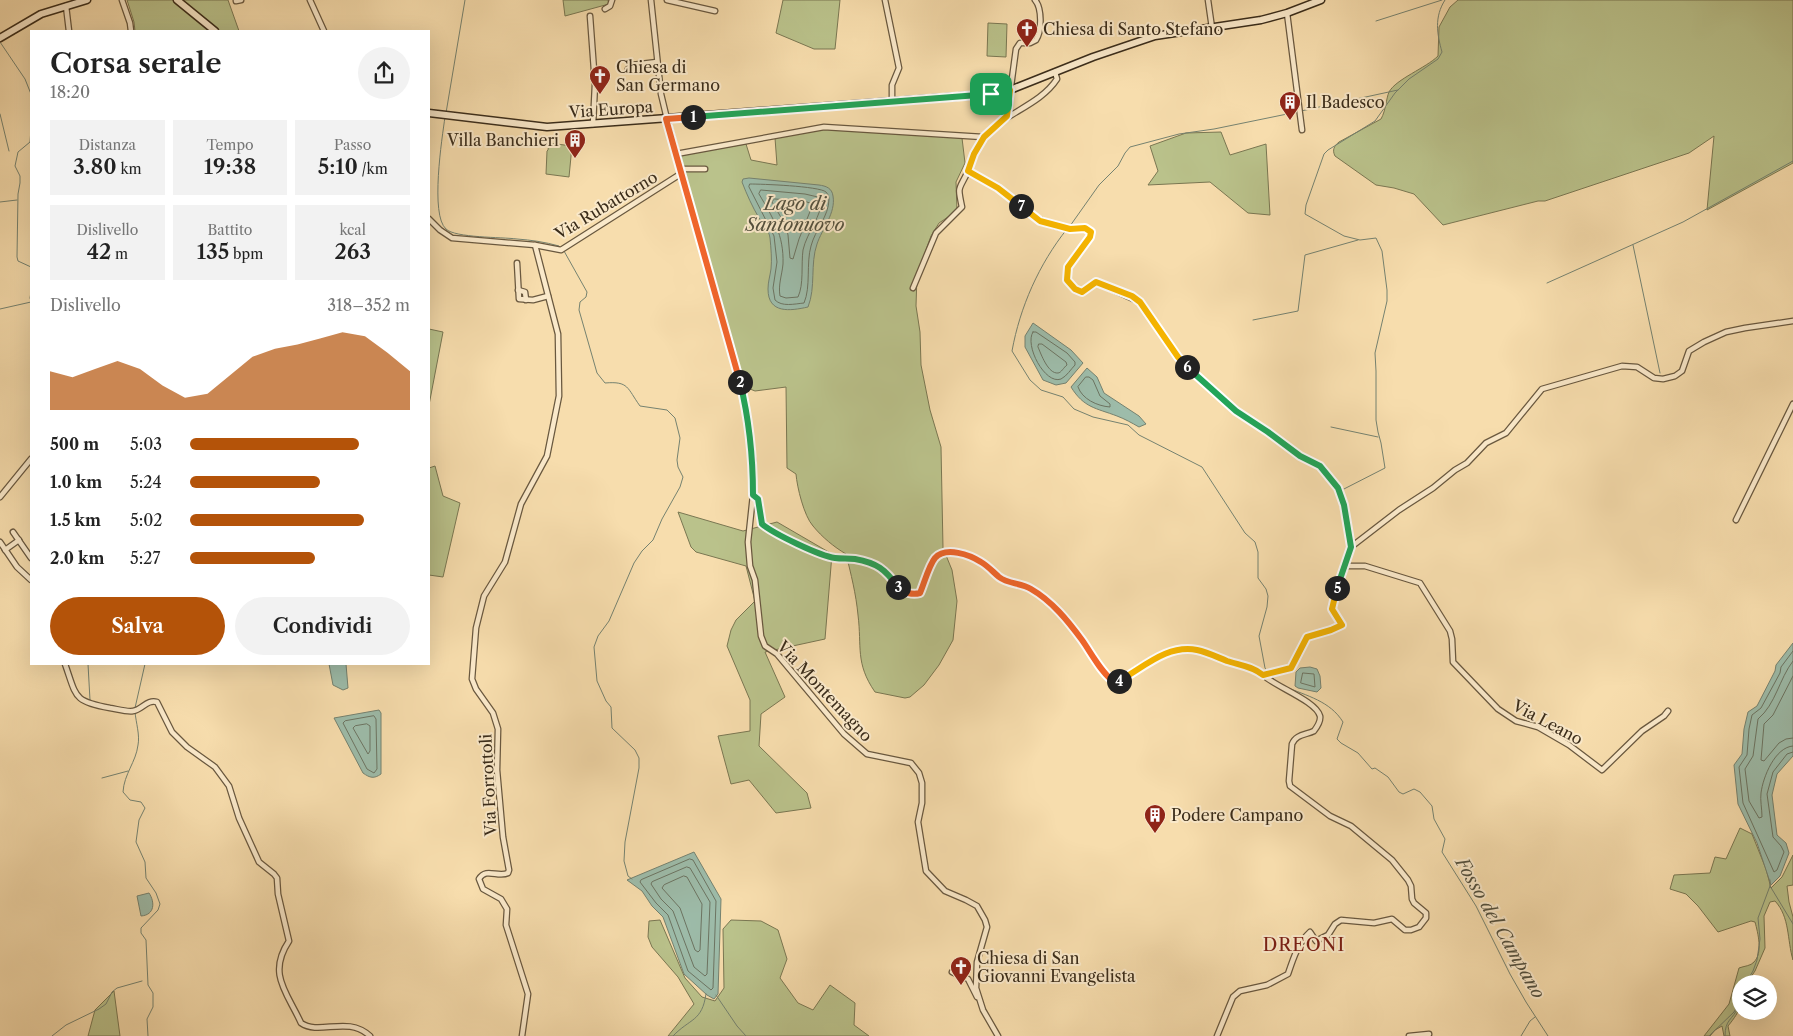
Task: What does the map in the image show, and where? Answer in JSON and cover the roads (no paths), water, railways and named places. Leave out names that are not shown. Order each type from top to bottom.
[{"type":"main road","points":[[0,38],[34,17],[87,0]]},
{"type":"main road","points":[[177,0],[214,30]]},
{"type":"main road","name":"Via Europa","points":[[430,113],[537,127],[991,94],[1010,90],[1055,71],[1155,36],[1261,20],[1287,13],[1321,0]]},
{"type":"street","points":[[122,0],[131,30]]},
{"type":"street","points":[[236,2],[242,0]]},
{"type":"street","points":[[310,0],[324,30]]},
{"type":"street","points":[[605,9],[610,6],[612,0]]},
{"type":"street","name":"Via Montemagno","points":[[651,0],[661,94],[666,119],[741,384],[748,421],[753,461],[753,495],[748,552],[755,580],[761,636],[765,646],[777,654],[844,734],[867,754],[911,763],[919,773],[922,783],[922,803],[918,822],[926,870],[945,891],[977,906],[985,920],[987,927],[977,962],[976,988],[983,1010],[998,1036]]},
{"type":"street","points":[[668,0],[715,11]]},
{"type":"street","points":[[885,0],[899,68],[892,86],[892,102]]},
{"type":"street","points":[[1007,116],[1018,44],[1034,42],[1039,37],[1040,21],[1035,0]]},
{"type":"street","points":[[1208,0],[1212,28]]},
{"type":"street","points":[[66,6],[69,30]]},
{"type":"street","points":[[1287,13],[1302,130]]},
{"type":"street","points":[[590,16],[595,88],[593,124]]},
{"type":"street","points":[[628,69],[632,65],[658,62]]},
{"type":"street","points":[[913,288],[936,234],[962,207],[958,188],[984,137],[1007,116],[1050,90],[1057,79],[1055,71]]},
{"type":"street","points":[[676,154],[824,127],[984,137]]},
{"type":"street","points":[[681,171],[705,169]]},
{"type":"street","name":"Via Rubattorno","points":[[430,220],[452,238],[563,248],[681,171]]},
{"type":"street","points":[[968,171],[998,188],[1040,221],[1068,228],[1085,228],[1091,232],[1090,237],[1068,267],[1067,280],[1071,285],[1082,292],[1096,282],[1136,298],[1148,311],[1184,364],[1236,411],[1300,456],[1320,466],[1332,479],[1341,494],[1351,547],[1332,609],[1342,625],[1307,637],[1291,668],[1263,675]]},
{"type":"street","name":"Via Forrottoli","points":[[522,1036],[528,994],[506,925],[507,908],[501,899],[483,889],[479,879],[486,873],[503,875],[508,873],[509,870],[503,837],[497,770],[498,729],[493,713],[472,680],[476,628],[484,596],[504,562],[522,504],[547,456],[559,396],[558,334],[535,245]]},
{"type":"street","points":[[517,263],[518,290],[526,292],[526,300],[548,296]]},
{"type":"street","points":[[1351,547],[1399,510],[1467,463],[1486,442],[1506,434],[1542,389],[1622,366],[1637,367],[1654,378],[1673,376],[1682,371],[1689,351],[1704,342],[1726,332],[1793,321]]},
{"type":"street","points":[[1736,520],[1793,404]]},
{"type":"street","points":[[0,497],[30,460]]},
{"type":"street","points":[[753,495],[758,499],[761,520],[766,527],[809,549],[830,557],[854,559],[882,568],[900,590],[907,593],[920,593],[934,558],[940,554],[946,552],[963,554],[983,563],[1000,578],[1031,589],[1051,604],[1081,638],[1115,682],[1160,656],[1177,650],[1197,650],[1250,667],[1284,690],[1310,703],[1320,715],[1320,720],[1314,731],[1299,736],[1292,744],[1290,786],[1330,816],[1351,826],[1392,860],[1408,880],[1411,886],[1412,900],[1426,913],[1426,918],[1419,927],[1412,930],[1405,930],[1392,919],[1389,919],[1374,923],[1341,920],[1335,924],[1328,935],[1316,941],[1310,932],[1303,938],[1298,947],[1288,974],[1267,985],[1240,991],[1233,997],[1217,1036]]},
{"type":"street","points":[[13,532],[30,556]]},
{"type":"street","points":[[5,550],[19,540]]},
{"type":"street","points":[[0,542],[17,567],[30,579]]},
{"type":"street","name":"Via Leano","points":[[1345,566],[1365,566],[1420,582],[1450,631],[1453,662],[1498,710],[1516,721],[1538,727],[1589,758],[1602,770],[1633,740],[1668,711]]},
{"type":"street","points":[[65,665],[80,700],[88,704],[136,710],[149,702],[157,702],[172,732],[187,748],[215,767],[229,786],[239,818],[259,862],[277,878],[280,902],[289,941],[282,952],[278,972],[280,981],[301,1023],[313,1032],[349,1027],[360,1029],[370,1036]]},
{"type":"street","points":[[952,972],[968,979],[983,1010]]},
{"type":"street","points":[[1409,1036],[1429,1034]]},
{"type":"water","name":"Lago di Santonuovo","points":[[743,179],[822,185],[832,193],[832,209],[815,252],[812,292],[808,307],[781,309],[772,303],[769,297],[768,286],[771,269],[770,238],[742,182]]},
{"type":"water","points":[[1033,323],[1071,350],[1083,363],[1066,383],[1056,385],[1043,380],[1025,347],[1025,336]]},
{"type":"water","points":[[1087,368],[1097,377],[1104,393],[1139,416],[1146,424],[1139,427],[1120,417],[1091,406],[1081,399],[1071,387]]},
{"type":"water","points":[[1793,643],[1793,756],[1777,774],[1772,795],[1777,835],[1786,843],[1789,853],[1780,876],[1771,885],[1757,843],[1738,804],[1734,765],[1742,754],[1744,729],[1748,712],[1757,706],[1775,671],[1776,665]]},
{"type":"water","points":[[329,665],[346,665],[348,688],[343,690],[333,685]]},
{"type":"water","points":[[1310,667],[1317,669],[1320,676],[1321,688],[1317,692],[1295,686],[1296,672],[1300,668]]},
{"type":"water","points":[[379,710],[381,713],[381,774],[372,777],[363,773],[334,718]]},
{"type":"water","points":[[694,852],[721,899],[718,994],[714,999],[684,974],[663,917],[652,906],[642,891],[627,880]]},
{"type":"water","points":[[149,893],[153,904],[151,911],[141,916],[137,896]]},
{"type":"waterway","points":[[446,113],[465,0]]},
{"type":"waterway","points":[[1376,21],[1442,0]]},
{"type":"waterway","points":[[1342,490],[1385,468],[1376,420],[1375,353],[1387,301],[1387,290],[1382,251],[1376,238],[1360,240],[1344,236],[1305,214],[1306,205],[1324,154],[1375,121],[1395,93],[1409,79],[1438,59],[1442,52],[1438,32],[1438,19],[1445,0]]},
{"type":"waterway","points":[[0,42],[25,79],[30,92]]},
{"type":"waterway","name":"Fosso del Campano","points":[[1301,111],[1398,90]]},
{"type":"waterway","name":"Fosso del Campano","points":[[1070,226],[1099,185],[1118,166],[1130,147],[1179,134],[1297,112]]},
{"type":"waterway","points":[[0,114],[9,151]]},
{"type":"waterway","points":[[445,117],[438,176],[438,193],[441,221],[446,229],[459,234],[533,241],[561,248]]},
{"type":"waterway","points":[[30,142],[18,152],[15,166],[20,176],[17,257],[18,261],[30,267]]},
{"type":"waterway","points":[[1547,283],[1683,222],[1793,161]]},
{"type":"waterway","points":[[0,202],[17,200]]},
{"type":"waterway","name":"Fosso del Campano","points":[[1067,229],[1039,271],[1020,318],[1012,351],[1030,380],[1041,390],[1063,397],[1074,409],[1093,417],[1128,425],[1139,435],[1202,467],[1245,533],[1255,542],[1258,552],[1258,578],[1266,589],[1268,596],[1259,636],[1265,668],[1268,672]]},
{"type":"waterway","points":[[1253,320],[1298,311],[1305,255],[1358,240]]},
{"type":"waterway","points":[[1633,245],[1660,373]]},
{"type":"waterway","points":[[564,251],[587,292],[586,297],[580,302],[579,310],[597,373],[605,383],[619,383],[627,387],[640,406],[667,410],[675,418],[680,438],[677,460],[683,477],[680,487],[662,519],[653,540],[634,563],[609,621],[598,636],[594,647],[597,681],[606,701],[611,707],[612,728],[635,750],[639,758],[639,768],[625,842],[624,861],[628,876],[632,879]]},
{"type":"waterway","points":[[0,309],[30,302]]},
{"type":"waterway","points":[[1331,427],[1378,437]]},
{"type":"waterway","points":[[88,665],[90,700]]},
{"type":"waterway","points":[[135,708],[145,665]]},
{"type":"waterway","name":"Fosso del Campano","points":[[1270,675],[1278,683]]},
{"type":"waterway","name":"Fosso del Campano","points":[[1286,687],[1318,700],[1332,709],[1343,722],[1337,739],[1341,743],[1358,753],[1372,769],[1375,768],[1388,777],[1399,792],[1403,794],[1414,789],[1420,792],[1432,806],[1434,819],[1445,839],[1442,852],[1476,906],[1510,974],[1548,1036]]},
{"type":"waterway","points":[[135,712],[138,745],[125,779],[123,792],[130,800],[141,802],[145,808],[139,820],[136,842],[145,862],[146,878],[156,893],[160,904],[158,910],[141,928],[141,933],[146,940],[148,985],[153,993],[153,1007],[147,1019],[148,1036]]},
{"type":"waterway","points":[[102,778],[128,771]]},
{"type":"waterway","points":[[1751,975],[1757,960],[1760,939],[1758,918],[1770,886],[1770,880]]},
{"type":"waterway","points":[[1770,886],[1793,924]]},
{"type":"waterway","points":[[52,1036],[66,1025],[106,1004],[112,992],[117,988],[142,981]]},
{"type":"waterway","points":[[673,1036],[702,1010],[706,994]]},
{"type":"waterway","points":[[716,995],[746,1036]]},
{"type":"waterway","points":[[1709,1036],[1732,1014]]},
{"type":"waterway","points":[[1521,1036],[1530,1021],[1535,1017]]},
{"type":"waterway","points":[[1725,1036],[1725,1030],[1732,1017]]},
{"type":"place","name":"Chiesa di Santo Stefano","points":[[1027,48]]},
{"type":"place","name":"Chiesa di San Germano","points":[[600,95]]},
{"type":"place","name":"Il Badesco","points":[[1290,121]]},
{"type":"place","name":"Villa Banchieri","points":[[575,159]]},
{"type":"place","name":"Podere Campano","points":[[1155,834]]},
{"type":"place","name":"Chiesa di San Giovanni Evangelista","points":[[961,986]]},
{"type":"district","name":"DREONI","points":[[1304,945]]}]
